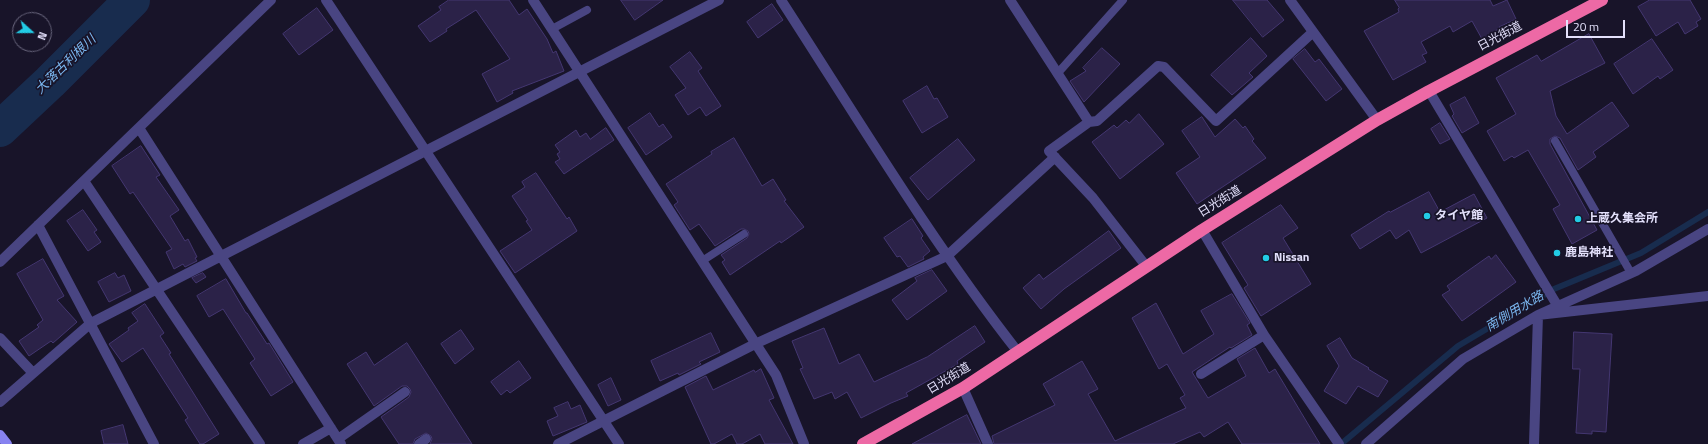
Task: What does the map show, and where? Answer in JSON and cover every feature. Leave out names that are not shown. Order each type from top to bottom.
[{"type":"highway","name":"日光街道","points":[[863,444],[963,388],[1146,266],[1377,120],[1602,0]]},
{"type":"street","points":[[0,262],[271,0]]},
{"type":"street","points":[[326,0],[619,444]]},
{"type":"street","points":[[533,0],[776,375],[804,444]]},
{"type":"street","points":[[0,402],[91,323],[719,0]]},
{"type":"street","points":[[781,0],[947,256],[987,313],[1018,352]]},
{"type":"street","points":[[1010,0],[1088,122]]},
{"type":"street","points":[[1290,0],[1377,120]]},
{"type":"street","points":[[1146,266],[1093,198],[1049,151],[1088,122],[1097,121],[1158,66],[1164,67],[1216,121],[1312,32]]},
{"type":"street","points":[[1429,91],[1555,301]]},
{"type":"street","points":[[139,128],[340,441],[405,392]]},
{"type":"street","points":[[558,444],[755,344],[947,256],[1055,157]]},
{"type":"street","points":[[84,181],[260,444]]},
{"type":"street","points":[[38,225],[154,444]]},
{"type":"street","points":[[1366,444],[1463,359],[1538,315],[1555,301],[1629,270],[1708,229]]},
{"type":"street","points":[[1202,230],[1264,335],[1337,440]]},
{"type":"street","points":[[1538,315],[1708,296]]},
{"type":"street","points":[[1534,444],[1538,315]]},
{"type":"street","points":[[1202,374],[1264,335]]},
{"type":"street","points":[[0,338],[33,373]]},
{"type":"street","points":[[963,388],[988,444]]},
{"type":"street","points":[[303,444],[331,428]]},
{"type":"street","points":[[0,435],[7,444]]},
{"type":"lane","points":[[1057,74],[1123,0]]},
{"type":"lane","points":[[552,29],[587,10]]},
{"type":"lane","points":[[1555,141],[1629,270]]},
{"type":"lane","points":[[702,261],[744,234]]},
{"type":"building","points":[[449,0],[509,0],[519,15],[527,9],[547,39],[553,53],[556,51],[564,71],[512,91],[513,93],[497,102],[482,74],[510,59],[476,10],[446,29],[447,31],[430,42],[418,26],[441,10],[439,7]]},
{"type":"building","points":[[621,0],[663,0],[635,20]]},
{"type":"building","points":[[1233,0],[1267,0],[1284,20],[1263,37]]},
{"type":"building","points":[[1395,0],[1490,0],[1493,6],[1507,0],[1516,19],[1499,27],[1500,28],[1482,39],[1472,21],[1453,32],[1450,26],[1421,42],[1427,53],[1422,55],[1426,62],[1393,80],[1364,31],[1399,12],[1399,8]]},
{"type":"building","points":[[1650,0],[1690,0],[1701,19],[1696,22],[1698,26],[1685,34],[1678,22],[1656,36],[1638,7]]},
{"type":"building","points":[[772,4],[783,20],[758,38],[747,22]]},
{"type":"building","points":[[317,8],[333,30],[299,55],[283,34]]},
{"type":"building","points":[[1589,34],[1605,63],[1550,91],[1556,116],[1567,134],[1612,102],[1629,126],[1593,152],[1596,157],[1578,170],[1560,138],[1555,136],[1550,139],[1550,144],[1597,230],[1572,244],[1553,209],[1560,205],[1528,150],[1514,158],[1512,156],[1504,161],[1487,131],[1516,114],[1496,78],[1537,55],[1541,61]]},
{"type":"building","points":[[1251,38],[1267,56],[1249,73],[1253,77],[1232,95],[1211,75]]},
{"type":"building","points":[[1652,39],[1673,70],[1660,79],[1658,76],[1633,94],[1614,64]]},
{"type":"building","points":[[1102,48],[1120,64],[1084,102],[1070,81],[1086,71],[1083,68]]},
{"type":"building","points":[[1305,49],[1315,62],[1319,59],[1342,89],[1326,101],[1293,59]]},
{"type":"building","points":[[690,52],[702,68],[698,71],[721,106],[706,116],[700,107],[688,115],[675,95],[686,88],[670,67]]},
{"type":"building","points":[[927,86],[934,99],[937,98],[948,117],[922,133],[903,101]]},
{"type":"building","points":[[1465,97],[1479,123],[1462,133],[1452,116],[1454,114],[1450,105]]},
{"type":"building","points":[[650,113],[659,127],[663,124],[672,137],[646,155],[628,128]]},
{"type":"building","points":[[1139,114],[1164,144],[1120,179],[1092,142],[1114,125],[1117,128],[1126,120],[1129,123]]},
{"type":"building","points":[[1202,117],[1215,137],[1235,119],[1243,128],[1245,126],[1254,139],[1252,141],[1266,158],[1197,204],[1176,173],[1200,157],[1182,131]]},
{"type":"building","points":[[1440,123],[1450,139],[1440,144],[1431,129]]},
{"type":"building","points":[[606,128],[614,140],[564,174],[555,162],[560,159],[557,154],[560,152],[555,145],[576,130],[580,137],[586,133],[590,139]]},
{"type":"building","points":[[734,138],[762,186],[773,179],[786,200],[784,201],[804,227],[781,243],[780,241],[730,275],[722,262],[725,260],[721,255],[747,238],[749,234],[748,231],[741,229],[715,246],[699,224],[690,230],[674,205],[678,202],[666,184],[712,154],[711,152]]},
{"type":"building","points":[[958,139],[975,160],[928,200],[910,178]]},
{"type":"building","points":[[141,146],[160,175],[156,177],[179,210],[170,216],[185,241],[188,239],[197,257],[195,258],[197,261],[185,267],[183,264],[174,269],[166,252],[172,249],[133,192],[130,194],[112,166]]},
{"type":"building","points":[[536,173],[567,219],[569,217],[577,231],[515,273],[500,251],[532,230],[526,221],[528,220],[512,196],[525,187],[522,182]]},
{"type":"building","points":[[1429,192],[1440,212],[1474,194],[1487,218],[1421,253],[1409,230],[1396,239],[1390,230],[1360,249],[1351,235],[1389,211],[1390,212]]},
{"type":"building","points":[[1281,205],[1298,228],[1283,238],[1311,284],[1261,316],[1244,288],[1248,285],[1222,243]]},
{"type":"building","points":[[83,210],[97,230],[94,232],[101,242],[88,251],[67,221]]},
{"type":"building","points":[[912,219],[923,236],[921,238],[930,251],[923,257],[924,259],[908,267],[900,256],[897,257],[884,238]]},
{"type":"building","points":[[1109,231],[1121,248],[1064,289],[1041,309],[1023,288],[1039,274],[1043,279]]},
{"type":"building","points":[[1496,255],[1516,282],[1462,321],[1442,295],[1450,290],[1447,286],[1489,256],[1491,259]]},
{"type":"building","points":[[43,259],[64,296],[57,300],[77,322],[53,343],[51,341],[29,356],[19,341],[39,327],[37,325],[43,320],[17,274]]},
{"type":"building","points":[[932,270],[947,291],[907,320],[892,300],[917,281],[915,278]]},
{"type":"building","points":[[115,273],[118,278],[124,275],[131,291],[109,302],[98,282]]},
{"type":"building","points":[[203,273],[206,277],[196,283],[192,278]]},
{"type":"building","points":[[226,279],[246,313],[267,344],[269,343],[293,382],[271,396],[250,363],[255,359],[223,309],[209,317],[197,296]]},
{"type":"building","points":[[1232,294],[1250,323],[1247,325],[1252,335],[1231,348],[1230,347],[1192,372],[1208,398],[1246,376],[1237,359],[1255,348],[1269,373],[1275,369],[1320,444],[1242,444],[1228,422],[1204,437],[1200,432],[1173,444],[994,444],[992,436],[1055,405],[1043,384],[1082,361],[1098,389],[1088,394],[1115,441],[1186,408],[1180,398],[1185,395],[1167,364],[1159,369],[1132,318],[1156,303],[1183,354],[1214,334],[1201,311]]},
{"type":"building","points":[[145,304],[164,333],[160,336],[171,353],[169,354],[219,434],[203,444],[200,444],[185,420],[188,418],[143,348],[122,362],[109,344],[129,330],[128,328],[138,321],[132,313]]},
{"type":"building","points":[[975,326],[985,342],[957,361],[958,364],[906,393],[908,396],[861,418],[847,392],[835,399],[832,392],[814,399],[800,369],[803,368],[792,341],[824,328],[839,364],[859,354],[874,382],[927,357]]},
{"type":"building","points":[[461,330],[474,349],[455,364],[441,344]]},
{"type":"building","points":[[1574,332],[1612,334],[1606,432],[1592,431],[1592,434],[1576,433],[1580,369],[1573,369]]},
{"type":"building","points":[[711,333],[720,352],[699,362],[701,364],[679,375],[678,373],[660,381],[651,361]]},
{"type":"building","points":[[1340,338],[1352,358],[1388,381],[1378,397],[1358,386],[1346,404],[1324,391],[1339,366],[1327,346]]},
{"type":"building","points":[[407,343],[472,444],[430,444],[432,439],[431,436],[426,433],[415,439],[413,444],[399,444],[381,417],[409,397],[411,392],[410,389],[407,386],[402,386],[374,406],[347,364],[366,352],[374,365]]},
{"type":"building","points":[[519,361],[531,378],[510,393],[507,390],[501,395],[491,382]]},
{"type":"building","points":[[761,369],[774,398],[769,400],[793,444],[765,444],[760,434],[742,444],[737,444],[732,434],[714,444],[711,444],[685,387],[706,376],[713,390],[754,370],[755,372]]},
{"type":"building","points":[[611,378],[621,400],[608,406],[598,385]]},
{"type":"building","points":[[568,402],[571,409],[580,405],[587,422],[553,436],[547,421],[558,416],[554,408]]},
{"type":"building","points":[[967,415],[981,444],[912,444],[951,423]]},
{"type":"building","points":[[123,425],[128,444],[104,444],[101,431]]},
{"type":"waterway","name":"大落古利根川","points":[[0,129],[50,82],[132,0]]},
{"type":"waterway","name":"南側用水路","points":[[1341,444],[1458,346],[1554,289],[1641,253],[1708,212]]},
{"type":"place","name":"タイヤ館","points":[[1427,216]]},
{"type":"place","name":"上蔵久集会所","points":[[1578,219]]},
{"type":"place","name":"鹿島神社","points":[[1557,253]]},
{"type":"place","name":"Nissan","points":[[1266,258]]}]
